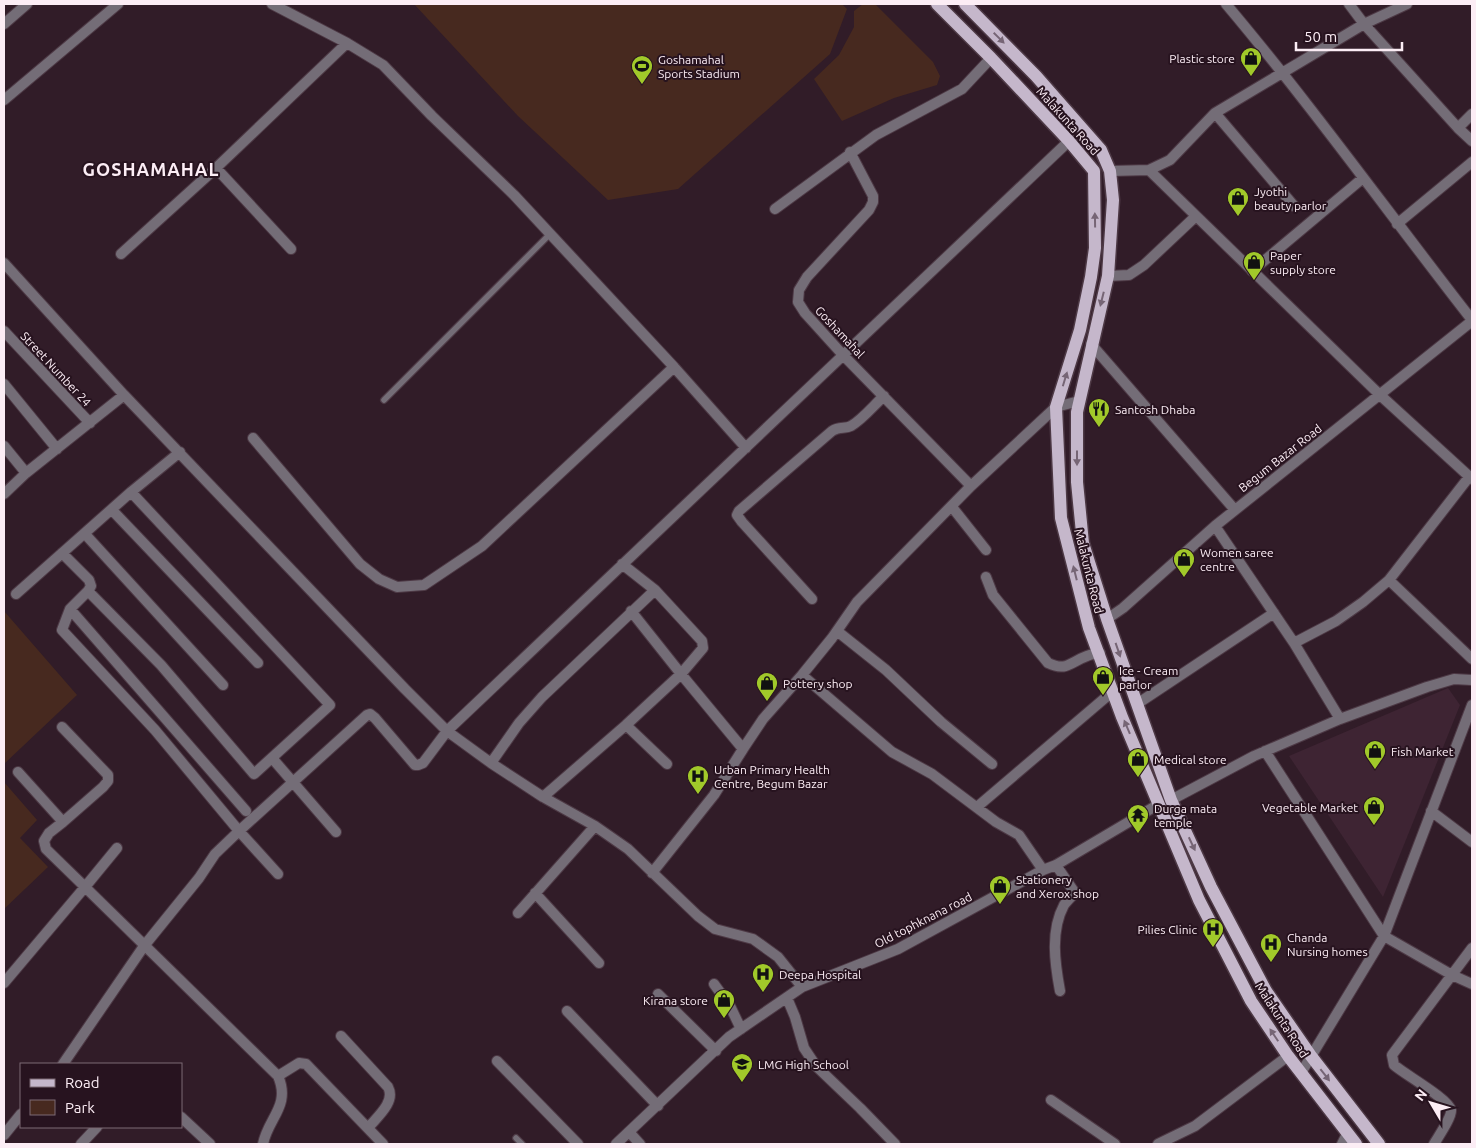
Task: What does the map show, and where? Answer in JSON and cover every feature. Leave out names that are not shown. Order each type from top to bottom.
[{"type":"main road","name":"Malakunta Road","points":[[937,4],[1069,141],[1094,172],[1095,248],[1091,277],[1082,323],[1056,407],[1061,518],[1089,628],[1100,653],[1122,717],[1165,802],[1199,900],[1246,992],[1345,1139],[1356,1144]]},
{"type":"main road","points":[[965,4],[1036,76],[1101,150],[1110,171],[1113,200],[1108,276],[1077,412],[1077,482],[1083,543],[1137,704],[1165,802],[1266,991],[1311,1056],[1379,1144]]},
{"type":"main road","points":[[1095,248],[1110,249]]},
{"type":"main road","points":[[1089,628],[1107,619]]},
{"type":"street","points":[[4,24],[27,4]]},
{"type":"street","points":[[4,100],[118,4]]},
{"type":"street","points":[[272,4],[347,43],[383,65],[432,116],[514,195],[674,367],[746,448]]},
{"type":"street","points":[[1226,4],[1283,72],[1472,320]]},
{"type":"street","points":[[1349,4],[1364,24],[1472,141]]},
{"type":"street","points":[[1110,171],[1149,170],[1170,160],[1215,113],[1364,24],[1407,4]]},
{"type":"street","points":[[121,254],[216,168],[347,43]]},
{"type":"street","points":[[775,209],[876,134],[962,89],[991,58]]},
{"type":"street","points":[[1215,113],[1294,206]]},
{"type":"street","points":[[1458,128],[1472,114]]},
{"type":"street","points":[[64,1063],[144,946],[199,878],[215,854],[239,831],[367,715],[370,714],[375,718],[413,762],[418,765],[423,763],[447,731],[1069,141]]},
{"type":"street","name":"Goshamahal","points":[[850,152],[873,196],[873,202],[869,210],[807,278],[799,290],[798,302],[805,313],[843,356],[972,486]]},
{"type":"street","points":[[1397,224],[1472,162]]},
{"type":"street","points":[[216,168],[291,249]]},
{"type":"street","points":[[1149,170],[1380,395],[1471,478],[1389,580],[1336,621],[1294,643]]},
{"type":"street","points":[[1252,271],[1363,178]]},
{"type":"street","points":[[1108,276],[1129,275],[1144,265],[1196,216]]},
{"type":"street","points":[[4,263],[124,395],[447,731],[543,797],[595,826],[628,849],[698,916],[715,929],[753,938],[778,957],[802,987]]},
{"type":"street","name":"Begum Bazar Road","points":[[1107,619],[1123,608],[1214,526],[1472,320]]},
{"type":"street","name":"Street Number 24","points":[[4,331],[90,423]]},
{"type":"street","points":[[1091,344],[1235,510]]},
{"type":"street","points":[[253,438],[360,564],[379,580],[397,587],[424,585],[482,546],[674,367]]},
{"type":"street","points":[[4,384],[57,449]]},
{"type":"street","points":[[4,494],[26,473],[124,395]]},
{"type":"street","points":[[812,599],[739,518],[739,511],[837,427],[847,427],[856,422],[884,396]]},
{"type":"street","points":[[652,873],[714,795],[763,719],[802,675],[857,602],[972,486],[1056,407],[1079,401]]},
{"type":"street","points":[[4,446],[26,473]]},
{"type":"street","points":[[16,594],[131,492],[180,452]]},
{"type":"street","points":[[88,591],[161,665],[254,774],[330,705],[131,492]]},
{"type":"street","points":[[952,507],[986,550]]},
{"type":"street","points":[[112,510],[258,663]]},
{"type":"street","points":[[1214,526],[1294,643],[1340,719]]},
{"type":"street","points":[[85,534],[223,685]]},
{"type":"street","points":[[62,553],[89,580],[91,586],[70,609],[62,630],[155,730],[239,831],[278,874]]},
{"type":"street","points":[[543,797],[682,674],[703,648],[702,641],[655,590],[622,564]]},
{"type":"street","points":[[986,578],[993,595],[1048,663],[1058,668],[1067,666],[1086,656],[1100,653]]},
{"type":"street","points":[[1389,580],[1472,659]]},
{"type":"street","points":[[491,763],[519,724],[542,697],[655,590]]},
{"type":"street","points":[[70,609],[246,811]]},
{"type":"street","points":[[631,611],[743,749]]},
{"type":"street","points":[[1137,704],[1274,613]]},
{"type":"street","points":[[837,631],[886,670],[941,722],[992,764]]},
{"type":"street","points":[[802,675],[892,752],[932,774],[996,822],[1019,836],[1043,870]]},
{"type":"street","name":"Old tophknana road","points":[[616,1144],[630,1133],[730,1037],[802,987],[898,949],[1043,870],[1056,865],[1165,802],[1265,751],[1340,719],[1427,687],[1454,679],[1472,680]]},
{"type":"street","points":[[977,807],[1105,698],[1114,693]]},
{"type":"street","points":[[1301,1073],[1384,936],[1472,705]]},
{"type":"street","points":[[626,724],[668,764]]},
{"type":"street","points":[[62,727],[108,775],[108,781],[49,833],[44,842],[46,849],[278,1076],[283,1095],[278,1111],[262,1143]]},
{"type":"street","points":[[1265,751],[1384,936],[1452,975],[1472,984]]},
{"type":"street","points":[[272,758],[336,832]]},
{"type":"street","points":[[18,772],[63,822]]},
{"type":"street","points":[[1432,811],[1472,842]]},
{"type":"street","points":[[518,912],[595,826]]},
{"type":"street","points":[[4,983],[117,848]]},
{"type":"street","points":[[1056,865],[1075,893],[1064,905],[1056,929],[1054,963],[1060,991]]},
{"type":"street","points":[[535,894],[599,963]]},
{"type":"street","points":[[1434,1144],[1450,1117],[1449,1105],[1394,1065],[1392,1055],[1472,948]]},
{"type":"street","points":[[714,984],[730,1006],[741,1029]]},
{"type":"street","points":[[658,994],[716,1051]]},
{"type":"street","points":[[787,998],[804,1048],[816,1066],[895,1144]]},
{"type":"street","points":[[567,1011],[658,1106]]},
{"type":"street","points":[[342,1036],[388,1087],[391,1093],[390,1101],[368,1128]]},
{"type":"street","points":[[1158,1144],[1195,1126],[1288,1056]]},
{"type":"street","points":[[497,1061],[578,1144]]},
{"type":"street","points":[[278,1076],[298,1063],[306,1064],[383,1144]]},
{"type":"street","points":[[1051,1100],[1115,1144]]},
{"type":"street","points":[[4,1135],[20,1115]]},
{"type":"street","points":[[182,1118],[210,1144]]},
{"type":"street","points":[[81,1144],[96,1128]]},
{"type":"street","points":[[630,1133],[640,1144]]},
{"type":"lane","points":[[384,400],[550,234]]},
{"type":"lane","points":[[516,1138],[522,1144]]},
{"type":"shaded area","name":"Vegetable Market","points":[[1448,688],[1460,705],[1383,897],[1289,756]]},
{"type":"green space","name":"Goshamahal Sports Stadium","points":[[414,4],[842,4],[847,9],[830,54],[678,189],[608,200],[518,116]]},
{"type":"green space","points":[[863,4],[875,4],[933,62],[940,76],[937,85],[894,98],[842,121],[814,79],[839,55],[854,27],[854,11]]},
{"type":"green space","points":[[4,611],[77,695],[4,764]]},
{"type":"green space","points":[[4,782],[37,820],[20,838],[48,867],[4,909]]},
{"type":"place","name":"Plastic store","points":[[1251,77]]},
{"type":"place","name":"Goshamahal Sports Stadium","points":[[642,85]]},
{"type":"place","name":"Jyothi beauty parlor","points":[[1238,217]]},
{"type":"place","name":"Paper supply store","points":[[1254,281]]},
{"type":"place","name":"Santosh Dhaba","points":[[1099,428]]},
{"type":"place","name":"Women saree centre","points":[[1184,578]]},
{"type":"place","name":"Ice - Cream parlor","points":[[1103,696]]},
{"type":"place","name":"Pottery shop","points":[[767,702]]},
{"type":"place","name":"Fish Market","points":[[1375,770]]},
{"type":"place","name":"Medical store","points":[[1138,778]]},
{"type":"place","name":"Urban Primary Health Centre, Begum Bazar","points":[[698,795]]},
{"type":"place","name":"Vegetable Market","points":[[1374,826]]},
{"type":"place","name":"Durga mata temple","points":[[1138,834]]},
{"type":"place","name":"Stationery and Xerox shop","points":[[1000,905]]},
{"type":"place","name":"Pilies Clinic","points":[[1213,948]]},
{"type":"place","name":"Chanda Nursing homes","points":[[1271,963]]},
{"type":"place","name":"Deepa Hospital","points":[[763,993]]},
{"type":"place","name":"Kirana store","points":[[724,1019]]},
{"type":"place","name":"LMG High School","points":[[742,1083]]},
{"type":"district","name":"GOSHAMAHAL","points":[[151,169]]}]
